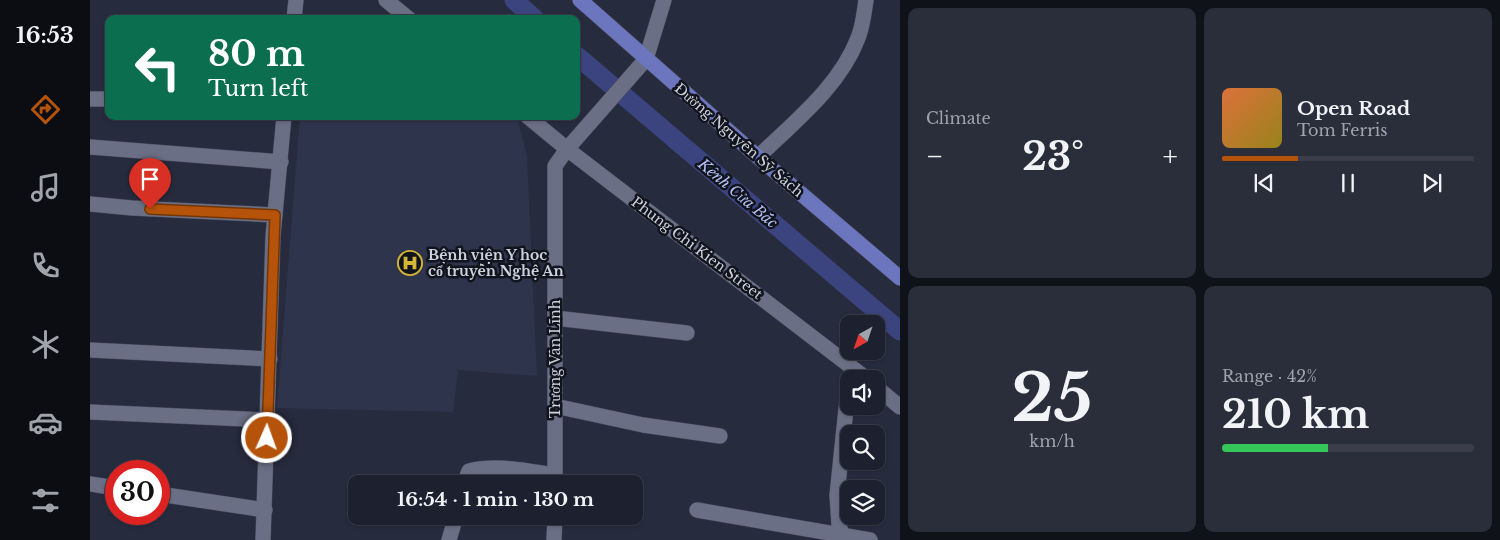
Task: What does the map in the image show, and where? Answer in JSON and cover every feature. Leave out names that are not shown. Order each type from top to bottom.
[{"type":"main road","name":"Đường Nguyễn Sỹ Sách","points":[[580,0],[642,64],[758,157],[900,278]]},
{"type":"street","points":[[294,15],[296,0]]},
{"type":"street","points":[[386,0],[404,15]]},
{"type":"street","points":[[642,64],[664,0]]},
{"type":"street","points":[[758,157],[825,91],[836,77],[859,36],[866,0]]},
{"type":"street","name":"Trương Văn Lĩnh","points":[[555,475],[555,166],[567,149],[642,64]]},
{"type":"street","points":[[90,99],[105,99]]},
{"type":"street","points":[[263,540],[275,215],[284,120]]},
{"type":"street","name":"Phung Chi Kien Street","points":[[532,120],[844,370]]},
{"type":"street","points":[[90,147],[281,162]]},
{"type":"street","points":[[90,204],[132,208],[275,215]]},
{"type":"street","points":[[555,318],[687,333]]},
{"type":"street","points":[[90,350],[270,359]]},
{"type":"street","points":[[885,394],[900,407]]},
{"type":"street","points":[[555,406],[643,425],[720,436]]},
{"type":"street","points":[[90,412],[267,420]]},
{"type":"street","points":[[842,537],[837,511],[837,495],[845,415]]},
{"type":"street","points":[[467,475],[469,471],[479,468],[510,469],[537,475]]},
{"type":"street","points":[[90,484],[105,486]]},
{"type":"street","points":[[170,496],[265,510]]},
{"type":"street","points":[[697,510],[842,537],[870,540]]},
{"type":"street","points":[[450,540],[454,525]]},
{"type":"street","points":[[556,525],[559,539]]},
{"type":"shaded area","name":"Bệnh viện Y học cổ truyền Nghệ An","points":[[300,120],[518,120],[527,157],[537,376],[458,370],[453,412],[277,408]]},
{"type":"waterway","name":"Kênh Cửa Bắc","points":[[514,0],[531,15]]},
{"type":"waterway","name":"Kênh Cửa Bắc","points":[[580,58],[900,331]]},
{"type":"place","name":"Bệnh viện Y học cổ truyền Nghệ An","points":[[410,263]]},
{"type":"route","points":[[150,209],[275,215],[267,438]]}]
